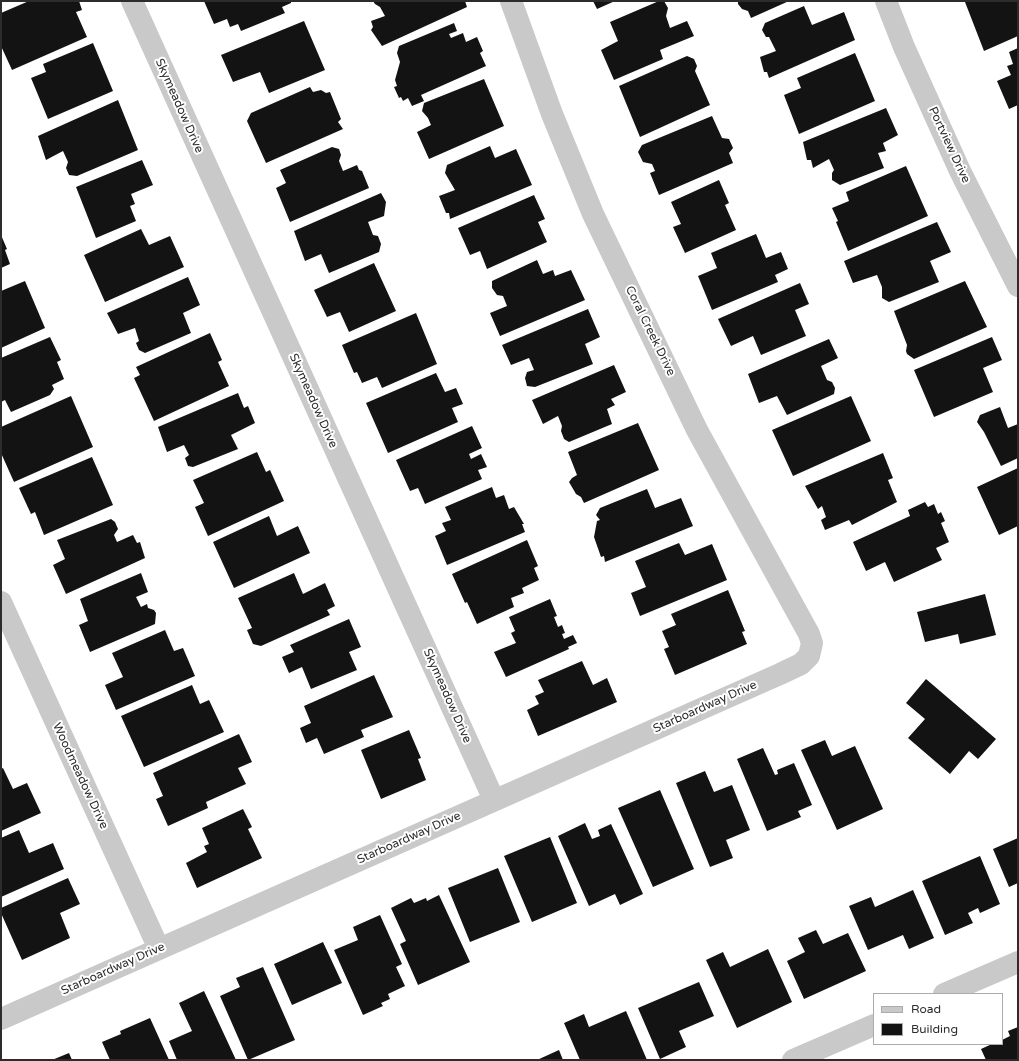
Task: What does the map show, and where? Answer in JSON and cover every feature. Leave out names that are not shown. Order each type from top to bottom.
[{"type":"street","name":"Skymeadow Drive","points":[[132,1],[494,800]]},
{"type":"street","name":"Coral Creek Drive","points":[[511,1],[552,114],[593,214],[697,430],[800,615],[809,634],[812,643],[812,650]]},
{"type":"street","name":"Portview Drive","points":[[886,1],[904,47],[960,171],[1018,286]]},
{"type":"street","name":"Woodmeadow Drive","points":[[1,602],[159,949]]},
{"type":"street","name":"Starboardway Drive","points":[[1,1019],[780,674],[801,664],[809,656],[812,650]]},
{"type":"street","points":[[946,993],[1018,962]]},
{"type":"street","points":[[793,1060],[873,1025]]},
{"type":"building","points":[[29,1],[79,1],[82,10],[76,12],[87,37],[12,70],[1,46],[1,13]]},
{"type":"building","points":[[204,1],[291,1],[291,3],[282,7],[285,13],[241,31],[238,24],[230,27],[227,19],[214,24]]},
{"type":"building","points":[[373,1],[465,1],[467,7],[382,46],[371,30],[373,27],[371,21],[385,16],[380,7]]},
{"type":"building","points":[[593,1],[615,1],[597,9]]},
{"type":"building","points":[[659,1],[664,1],[668,8],[666,16],[670,28],[687,21],[694,36],[660,50],[663,59],[614,80],[601,50],[618,41],[610,22]]},
{"type":"building","points":[[738,1],[789,1],[751,18],[748,11],[742,9],[738,4]]},
{"type":"building","points":[[1018,1],[1018,36],[984,51],[965,2]]},
{"type":"building","points":[[804,6],[812,25],[844,12],[855,40],[769,78],[767,72],[764,72],[760,57],[776,51],[769,37],[766,37],[762,30],[765,23]]},
{"type":"building","points":[[304,21],[325,70],[269,93],[260,72],[233,82],[221,55]]},
{"type":"building","points":[[454,23],[457,31],[449,34],[451,38],[463,33],[466,42],[477,37],[483,51],[480,53],[486,66],[421,95],[424,101],[412,106],[408,98],[403,101],[401,97],[399,98],[394,87],[397,86],[395,80],[400,62],[397,53],[399,46]]},
{"type":"building","points":[[93,43],[113,91],[48,119],[31,78],[46,72],[43,64]]},
{"type":"building","points":[[1018,48],[1018,105],[1009,109],[997,81],[1011,75],[1007,66],[1013,64],[1009,52]]},
{"type":"building","points":[[855,53],[875,101],[799,134],[784,95],[801,88],[797,78]]},
{"type":"building","points":[[687,56],[694,59],[697,66],[695,71],[710,105],[640,137],[619,86]]},
{"type":"building","points":[[484,79],[504,126],[429,159],[417,132],[431,125],[428,118],[422,111],[424,103]]},
{"type":"building","points":[[310,87],[313,92],[321,90],[326,93],[330,92],[341,119],[338,122],[343,129],[266,163],[247,121],[251,113]]},
{"type":"building","points":[[118,100],[138,150],[77,176],[69,175],[66,168],[68,162],[63,151],[46,160],[38,136]]},
{"type":"building","points":[[886,108],[898,135],[883,143],[886,151],[878,153],[884,168],[840,185],[832,180],[832,173],[834,170],[829,159],[813,168],[811,160],[807,160],[803,142]]},
{"type":"building","points":[[712,116],[722,138],[729,139],[733,148],[729,153],[733,163],[659,195],[650,173],[655,171],[652,164],[643,162],[638,152],[642,145]]},
{"type":"building","points":[[490,146],[495,158],[516,149],[532,185],[450,219],[449,213],[446,213],[439,196],[455,190],[445,173],[447,165]]},
{"type":"building","points":[[332,147],[339,149],[341,155],[339,161],[343,171],[357,165],[359,170],[362,171],[369,188],[290,222],[276,188],[286,183],[280,170]]},
{"type":"building","points":[[142,160],[153,185],[131,194],[135,204],[130,206],[136,221],[96,238],[76,187]]},
{"type":"building","points":[[906,166],[928,216],[848,251],[832,208],[849,201],[846,192]]},
{"type":"building","points":[[719,180],[729,203],[725,205],[736,230],[685,253],[673,227],[681,224],[671,202]]},
{"type":"building","points":[[381,193],[386,202],[384,216],[368,222],[373,235],[378,236],[381,244],[379,252],[329,273],[321,254],[305,261],[294,231]]},
{"type":"building","points":[[534,195],[545,219],[538,222],[547,242],[487,269],[480,251],[470,255],[458,228]]},
{"type":"building","points":[[937,222],[951,252],[930,261],[939,282],[889,302],[882,298],[882,287],[877,275],[853,283],[844,261]]},
{"type":"building","points":[[141,229],[149,245],[170,236],[184,267],[105,302],[84,255]]},
{"type":"building","points":[[756,234],[766,258],[781,252],[788,269],[775,275],[778,282],[712,310],[698,276],[717,268],[711,253]]},
{"type":"building","points":[[1,235],[7,249],[5,250],[10,264],[1,268]]},
{"type":"building","points":[[537,260],[543,274],[553,270],[555,276],[571,270],[585,300],[500,336],[490,313],[507,306],[503,296],[497,295],[492,288],[492,281]]},
{"type":"building","points":[[374,263],[396,311],[349,332],[340,312],[327,317],[314,290]]},
{"type":"building","points":[[188,277],[200,305],[183,313],[191,333],[145,353],[139,350],[136,343],[139,341],[135,328],[118,334],[107,313]]},
{"type":"building","points":[[25,281],[45,328],[1,348],[1,291]]},
{"type":"building","points":[[965,281],[987,327],[914,359],[907,354],[907,345],[894,311]]},
{"type":"building","points":[[800,283],[809,304],[795,310],[806,336],[761,355],[753,336],[731,346],[718,319]]},
{"type":"building","points":[[588,309],[600,337],[585,344],[593,364],[535,387],[527,386],[525,378],[527,372],[534,370],[529,358],[511,365],[502,345]]},
{"type":"building","points":[[416,313],[437,364],[382,388],[377,377],[362,383],[357,372],[354,373],[342,345]]},
{"type":"building","points":[[210,333],[222,360],[218,362],[229,386],[154,421],[134,378],[140,375],[136,367]]},
{"type":"building","points":[[50,337],[61,360],[57,362],[64,379],[52,385],[54,389],[50,395],[11,412],[5,400],[1,402],[1,358]]},
{"type":"building","points":[[992,337],[1002,360],[983,368],[993,392],[934,417],[914,370]]},
{"type":"building","points":[[829,339],[838,358],[821,366],[827,380],[832,382],[835,388],[834,394],[787,415],[777,396],[759,403],[748,374]]},
{"type":"building","points":[[614,365],[626,392],[611,399],[615,405],[607,409],[612,424],[569,442],[564,439],[561,431],[562,426],[558,416],[543,424],[532,400]]},
{"type":"building","points":[[436,373],[445,392],[456,388],[463,404],[452,408],[458,422],[388,453],[366,403]]},
{"type":"building","points":[[238,393],[244,408],[248,406],[255,423],[231,435],[238,449],[193,467],[188,466],[185,458],[189,455],[184,445],[167,452],[158,427]]},
{"type":"building","points":[[71,396],[93,447],[14,482],[1,453],[1,427]]},
{"type":"building","points":[[851,396],[871,441],[793,476],[772,430]]},
{"type":"building","points":[[1000,407],[1008,428],[1018,424],[1018,458],[1001,466],[984,432],[977,422],[980,415]]},
{"type":"building","points":[[638,423],[659,470],[584,503],[581,497],[576,494],[569,482],[577,475],[568,452]]},
{"type":"building","points":[[472,426],[482,448],[469,454],[471,459],[481,454],[487,467],[478,470],[482,479],[425,504],[418,488],[410,491],[396,460]]},
{"type":"building","points":[[257,452],[266,472],[270,470],[284,501],[208,536],[195,507],[204,503],[193,480]]},
{"type":"building","points":[[883,453],[893,478],[888,480],[897,502],[852,525],[849,520],[825,530],[821,520],[826,517],[822,506],[818,509],[805,486]]},
{"type":"building","points":[[92,457],[113,505],[44,535],[35,512],[31,514],[19,488]]},
{"type":"building","points":[[1018,468],[1018,526],[999,535],[977,487]]},
{"type":"building","points":[[492,487],[496,498],[504,495],[509,509],[514,507],[524,524],[522,524],[525,532],[447,565],[435,536],[446,531],[442,523],[451,520],[445,507]]},
{"type":"building","points":[[647,489],[655,508],[681,498],[693,526],[605,562],[604,556],[601,557],[594,537],[597,521],[600,520],[596,515],[600,508]]},
{"type":"building","points":[[925,502],[928,507],[934,504],[938,514],[941,512],[945,521],[941,523],[949,542],[936,548],[942,560],[894,582],[885,562],[866,571],[853,542],[910,516],[908,510]]},
{"type":"building","points":[[269,516],[277,536],[298,526],[310,553],[234,588],[213,542]]},
{"type":"building","points":[[111,519],[115,522],[118,529],[114,535],[117,542],[133,535],[137,543],[140,542],[145,558],[66,594],[53,565],[65,559],[57,540]]},
{"type":"building","points":[[527,540],[538,566],[534,568],[539,580],[522,588],[524,593],[511,598],[514,607],[477,624],[467,602],[465,603],[452,574]]},
{"type":"building","points":[[679,543],[685,555],[712,544],[727,580],[640,616],[631,593],[646,587],[635,561]]},
{"type":"building","points":[[141,573],[148,592],[136,597],[141,607],[147,604],[148,608],[154,610],[156,613],[155,624],[90,652],[79,625],[88,621],[80,599]]},
{"type":"building","points":[[294,573],[303,594],[325,583],[335,606],[327,610],[330,615],[261,646],[253,644],[247,630],[252,628],[238,598]]},
{"type":"building","points":[[728,590],[745,631],[742,632],[747,644],[675,675],[664,649],[669,647],[662,631],[676,625],[671,614]]},
{"type":"building","points":[[985,594],[996,635],[960,644],[958,634],[925,642],[917,612]]},
{"type":"building","points":[[550,599],[557,616],[554,617],[558,627],[562,625],[565,633],[562,634],[564,639],[573,635],[577,643],[568,647],[569,649],[506,677],[494,652],[516,643],[511,633],[515,631],[509,617]]},
{"type":"building","points":[[349,619],[361,647],[349,652],[357,670],[311,689],[302,667],[289,673],[282,657],[294,652],[290,645]]},
{"type":"building","points":[[165,630],[174,651],[183,648],[195,676],[116,710],[105,685],[123,677],[112,653]]},
{"type":"building","points":[[582,661],[593,685],[607,678],[617,702],[538,736],[527,710],[539,704],[535,696],[544,692],[538,680]]},
{"type":"building","points":[[374,675],[393,717],[361,730],[364,737],[324,754],[317,738],[306,743],[300,728],[311,723],[304,706]]},
{"type":"building","points":[[926,679],[996,739],[978,759],[969,751],[950,774],[908,738],[925,719],[906,703]]},
{"type":"building","points":[[192,685],[200,704],[209,700],[224,732],[144,767],[121,716]]},
{"type":"building","points":[[409,730],[421,758],[418,759],[426,780],[381,799],[361,750]]},
{"type":"building","points":[[239,734],[252,762],[238,768],[246,784],[206,802],[208,808],[168,826],[156,799],[163,796],[153,773]]},
{"type":"building","points":[[825,740],[832,756],[855,746],[883,809],[837,830],[801,750]]},
{"type":"building","points":[[763,748],[775,775],[778,774],[777,770],[794,763],[812,805],[798,811],[801,817],[767,831],[737,759]]},
{"type":"building","points":[[3,768],[13,789],[27,783],[41,813],[1,831],[1,769]]},
{"type":"building","points":[[705,771],[714,792],[732,785],[750,830],[726,840],[733,858],[710,867],[676,783]]},
{"type":"building","points":[[660,790],[694,869],[653,887],[618,808]]},
{"type":"building","points":[[243,809],[252,827],[248,829],[262,858],[197,888],[186,863],[207,852],[204,846],[209,844],[202,828]]},
{"type":"building","points":[[585,823],[592,839],[600,836],[598,830],[611,824],[643,894],[620,905],[615,894],[589,906],[558,836]]},
{"type":"building","points":[[19,830],[29,853],[53,843],[64,869],[1,897],[1,838]]},
{"type":"building","points":[[550,837],[577,903],[532,922],[504,856]]},
{"type":"building","points":[[1018,838],[1018,883],[1009,887],[993,849]]},
{"type":"building","points":[[980,856],[1000,904],[980,913],[978,908],[968,913],[973,923],[945,935],[922,881]]},
{"type":"building","points":[[498,868],[520,922],[470,942],[448,888]]},
{"type":"building","points":[[68,878],[80,904],[60,913],[70,938],[22,960],[1,913],[1,908]]},
{"type":"building","points":[[913,890],[934,938],[909,949],[903,935],[868,950],[849,906],[871,897],[875,907]]},
{"type":"building","points":[[439,895],[470,962],[418,985],[400,944],[406,941],[391,908],[411,898],[414,903],[426,898],[427,901]]},
{"type":"building","points":[[380,915],[402,964],[396,967],[405,986],[388,994],[390,999],[381,1003],[383,1006],[363,1015],[334,950],[358,940],[353,927]]},
{"type":"building","points":[[816,930],[823,944],[848,933],[866,971],[804,999],[787,961],[805,952],[798,938]]},
{"type":"building","points":[[323,942],[342,983],[292,1005],[274,964]]},
{"type":"building","points":[[768,949],[792,1002],[737,1028],[706,960],[723,952],[730,967]]},
{"type":"building","points":[[263,967],[295,1040],[248,1060],[220,996],[240,987],[236,978]]},
{"type":"building","points":[[699,982],[714,1016],[679,1031],[686,1047],[660,1059],[638,1008]]},
{"type":"building","points":[[204,991],[236,1060],[177,1060],[169,1041],[192,1031],[179,1003]]},
{"type":"building","points":[[626,1011],[647,1060],[580,1060],[564,1023],[584,1014],[589,1027]]},
{"type":"building","points":[[150,1018],[169,1060],[110,1060],[102,1042],[121,1034],[120,1031]]},
{"type":"building","points":[[1018,1027],[1018,1060],[986,1060],[981,1049],[990,1045],[1003,1045],[1003,1040],[1010,1036],[1008,1031]]},
{"type":"building","points":[[559,1050],[563,1060],[537,1060]]},
{"type":"building","points":[[69,1053],[72,1060],[52,1060]]}]
